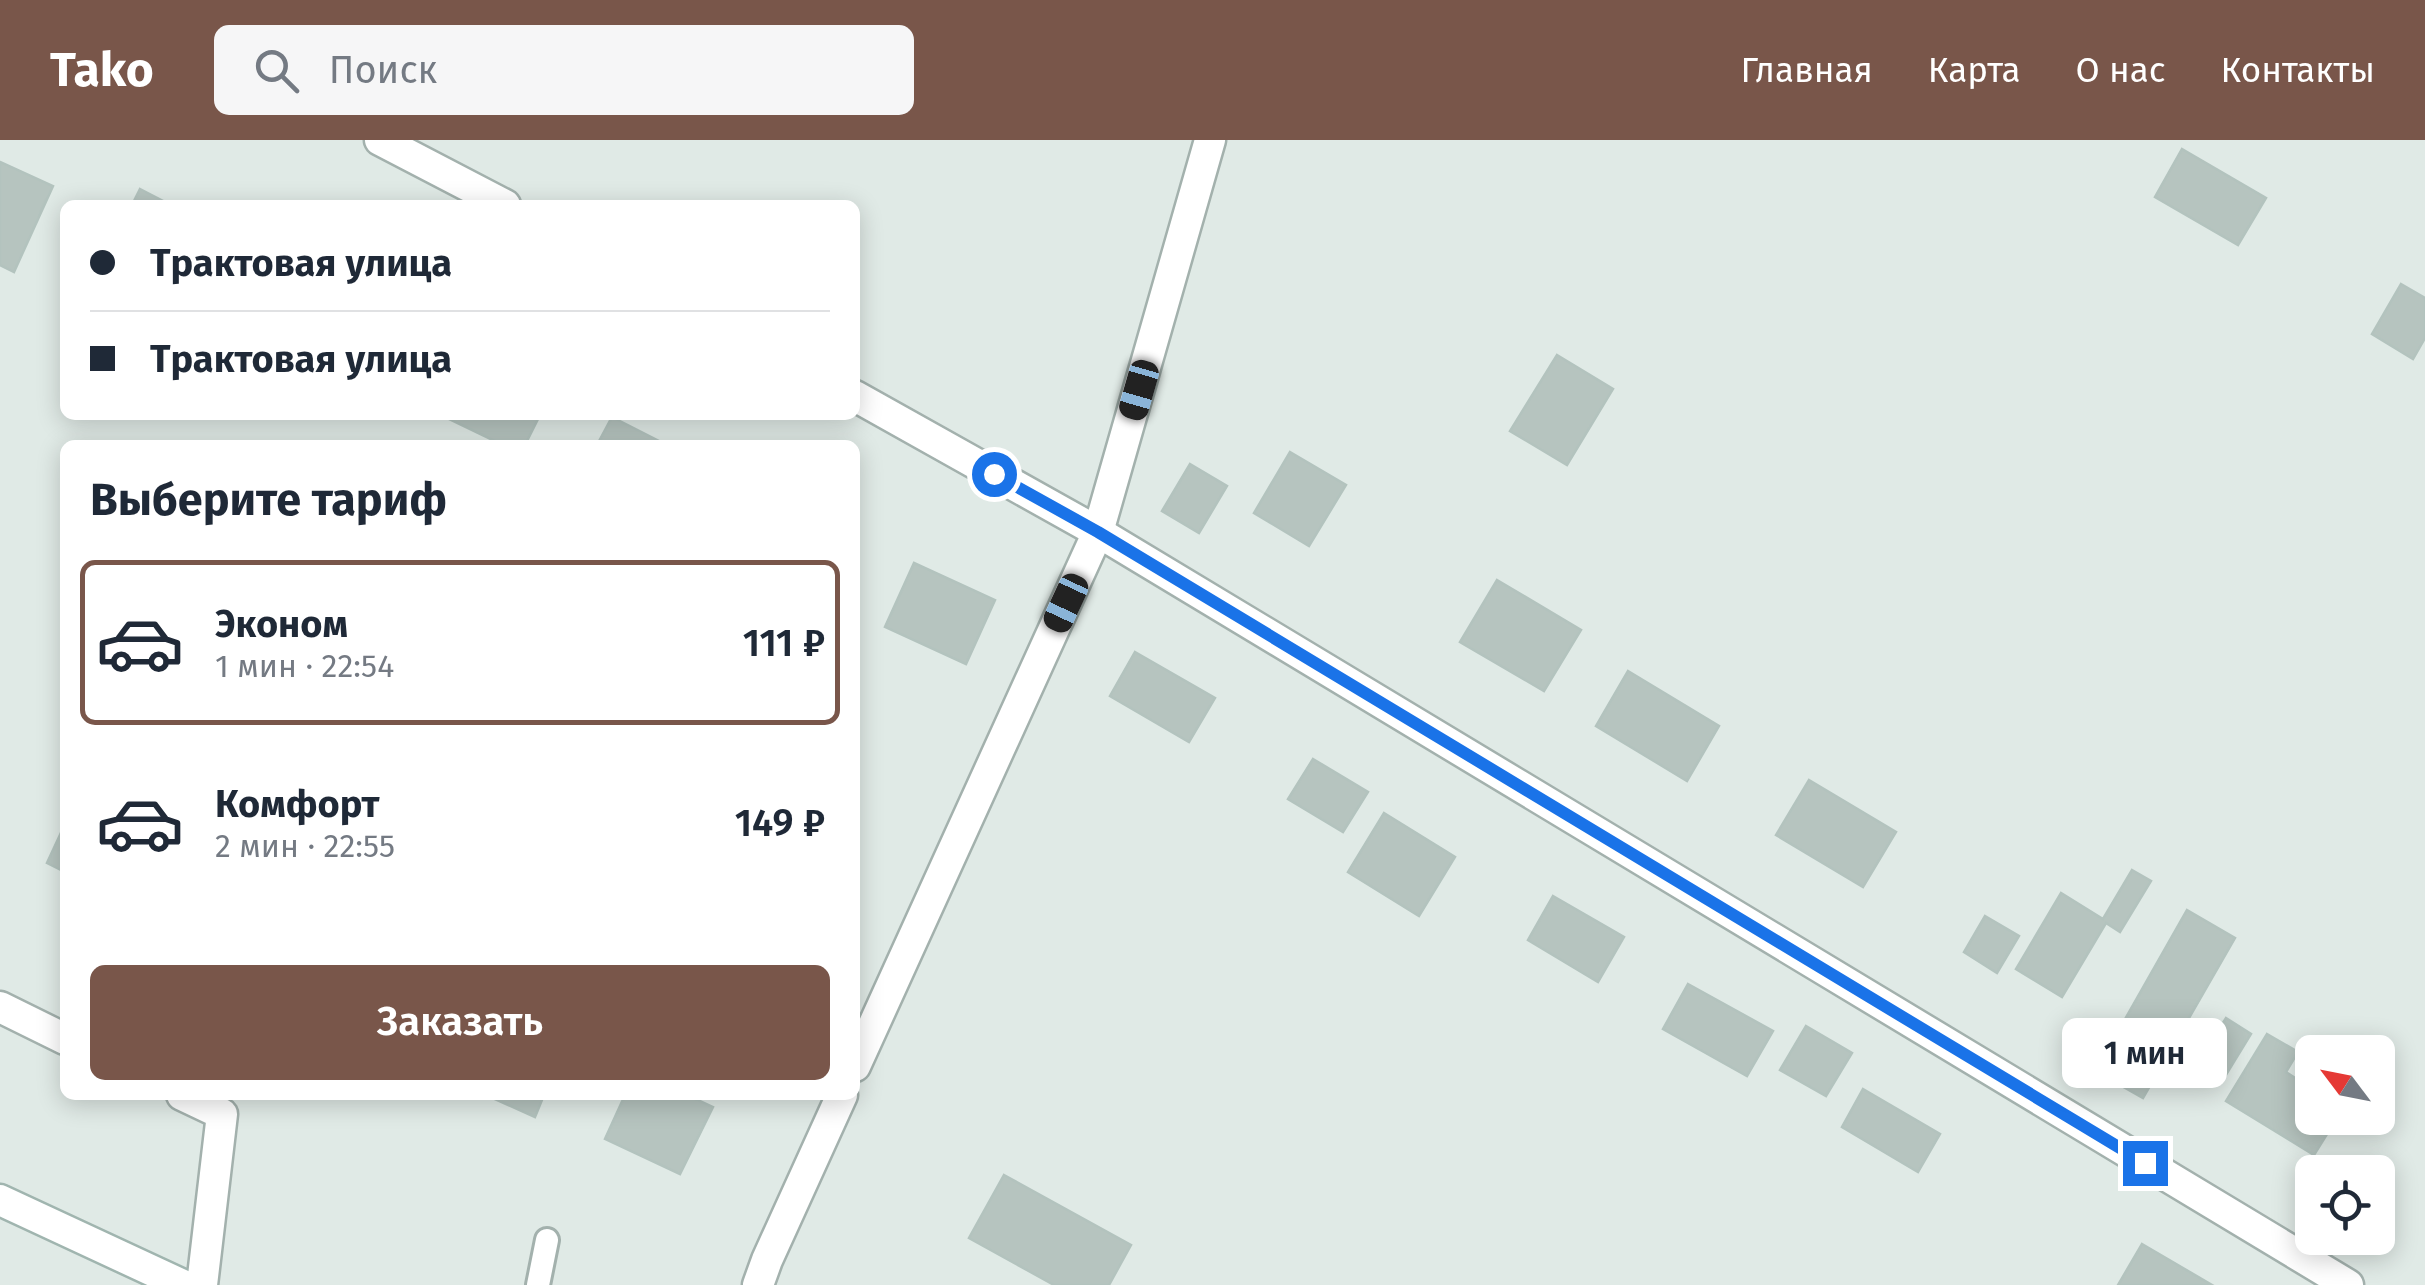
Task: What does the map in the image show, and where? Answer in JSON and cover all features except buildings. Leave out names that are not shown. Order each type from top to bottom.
[{"type":"street","points":[[380,140],[495,200]]},
{"type":"street","points":[[860,1055],[1098,532],[1210,140]]},
{"type":"street","points":[[860,399],[1098,532],[2348,1285]]},
{"type":"street","points":[[0,1008],[60,1037]]},
{"type":"street","points":[[193,1100],[222,1114],[202,1285]]},
{"type":"street","points":[[758,1285],[840,1100]]},
{"type":"street","points":[[0,1200],[183,1285]]},
{"type":"lane","points":[[538,1285],[546,1240]]},
{"type":"route","points":[[994,474],[1098,532],[2145,1163]]}]
